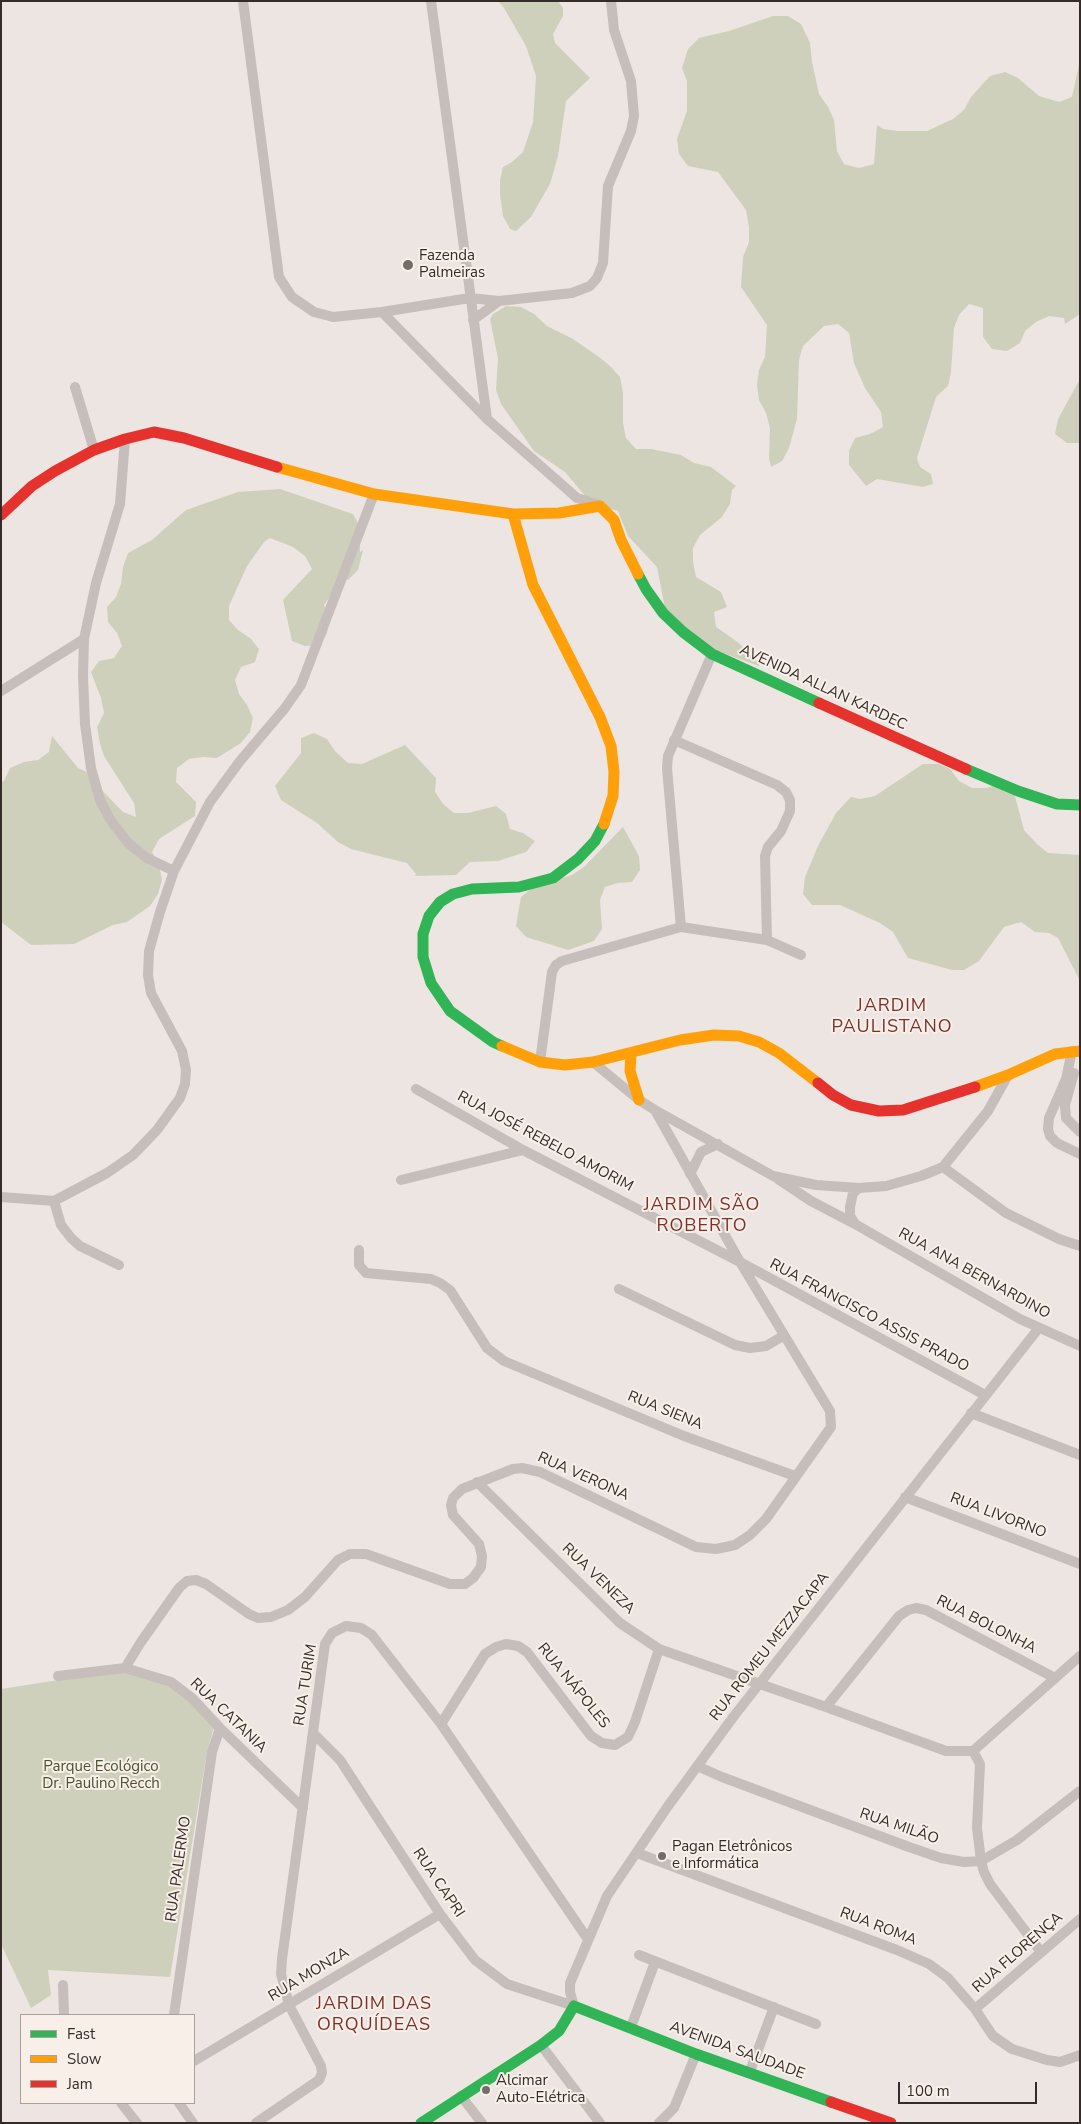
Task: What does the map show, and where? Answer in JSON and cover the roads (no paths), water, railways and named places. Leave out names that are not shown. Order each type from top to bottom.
[{"type":"street","points":[[243,1],[279,277],[292,297],[314,312],[333,317],[382,312],[470,298],[499,301],[572,293],[590,286],[597,278],[603,263],[608,186],[631,131],[634,116],[631,81],[614,30],[611,1]]},
{"type":"street","points":[[431,1],[487,419]]},
{"type":"street","points":[[473,320],[499,301]]},
{"type":"street","points":[[382,312],[487,419],[578,498],[600,506]]},
{"type":"street","points":[[75,387],[94,450]]},
{"type":"street","points":[[1,515],[32,486],[94,450],[124,439],[154,432],[374,494],[513,514],[559,513],[600,506]]},
{"type":"street","points":[[124,439],[120,504],[96,583],[84,639],[82,676],[84,724],[91,768],[100,800],[111,822],[129,844],[147,858],[174,872]]},
{"type":"street","points":[[1,1197],[54,1201],[107,1173],[133,1155],[157,1130],[180,1098],[186,1070],[182,1051],[151,993],[148,975],[149,951],[160,912],[174,872],[210,802],[240,761],[285,708],[301,684],[374,494]]},
{"type":"street","name":"AVENIDA ALLAN KARDEC","points":[[600,506],[614,520],[621,540],[646,589],[663,613],[683,632],[712,654],[943,760],[1057,804],[1080,805]]},
{"type":"street","points":[[513,514],[533,585],[600,717],[611,746],[614,772],[613,796],[606,820],[594,841],[578,859],[553,878],[519,887],[472,889],[453,894],[440,902],[429,916],[422,934],[423,958],[431,983],[450,1011],[492,1042],[540,1062],[565,1065],[593,1062],[680,1040],[714,1035],[739,1036],[760,1042],[780,1053],[851,1105],[879,1111],[903,1110],[1008,1075],[1036,1060],[1077,1051]]},
{"type":"street","points":[[1,691],[84,639]]},
{"type":"street","points":[[681,927],[667,768],[668,756],[712,654]]},
{"type":"street","points":[[674,740],[777,785],[786,792],[790,800],[790,811],[781,831],[768,847],[765,856],[767,940]]},
{"type":"street","points":[[540,1062],[552,972],[556,965],[562,961],[681,927],[767,940],[800,955]]},
{"type":"street","points":[[1066,1118],[1065,1105],[1077,1051]]},
{"type":"street","points":[[1077,1051],[1049,1118],[1050,1136],[1057,1143],[1080,1154]]},
{"type":"street","points":[[631,1053],[630,1071],[639,1100]]},
{"type":"street","name":"RUA ANA BERNARDINO","points":[[593,1062],[639,1100],[773,1176],[811,1201],[855,1224],[1038,1329],[1080,1346]]},
{"type":"street","points":[[773,1176],[816,1184],[860,1188],[886,1186],[921,1176],[942,1167],[988,1111],[1008,1075]]},
{"type":"street","name":"RUA JOSÉ REBELO AMORIM","points":[[416,1089],[523,1150],[740,1262]]},
{"type":"street","points":[[619,1289],[735,1345],[750,1348],[766,1346],[783,1336],[655,1110]]},
{"type":"street","points":[[1049,1118],[1057,1116],[1066,1118],[1080,1132]]},
{"type":"street","points":[[690,1174],[701,1152],[718,1144]]},
{"type":"street","points":[[401,1180],[523,1150]]},
{"type":"street","points":[[942,1167],[1006,1213],[1059,1239],[1080,1246]]},
{"type":"street","points":[[811,1201],[812,1189],[816,1184]]},
{"type":"street","points":[[855,1224],[850,1216],[850,1207],[853,1194],[860,1188]]},
{"type":"street","points":[[54,1201],[62,1225],[71,1238],[80,1246],[119,1265]]},
{"type":"street","name":"RUA SIENA","points":[[359,1250],[359,1265],[366,1273],[431,1279],[440,1282],[450,1290],[487,1348],[504,1361],[684,1436],[795,1476]]},
{"type":"street","name":"RUA FRANCISCO ASSIS PRADO","points":[[740,1262],[985,1395]]},
{"type":"street","name":"RUA ROMEU MEZZACAPA","points":[[574,2006],[570,1992],[570,1983],[587,1938],[607,1896],[697,1766],[905,1497],[1038,1329]]},
{"type":"street","name":"RUA VERONA","points":[[125,1668],[141,1642],[186,1581],[196,1580],[206,1584],[249,1614],[258,1618],[280,1614],[305,1597],[338,1560],[350,1554],[366,1554],[450,1584],[465,1584],[481,1567],[482,1556],[479,1544],[453,1515],[451,1505],[453,1498],[462,1489],[513,1469],[530,1469],[540,1472],[696,1546],[716,1549],[735,1545],[750,1535],[766,1519],[831,1427],[830,1410],[783,1336]]},
{"type":"street","points":[[971,1413],[1080,1455]]},
{"type":"street","name":"RUA VENEZA","points":[[477,1482],[620,1623],[659,1649],[946,1751],[973,1751]]},
{"type":"street","name":"RUA LIVORNO","points":[[905,1497],[1080,1564]]},
{"type":"street","name":"RUA BOLONHA","points":[[826,1707],[899,1616],[908,1610],[916,1608],[926,1610],[1056,1678]]},
{"type":"street","name":"RUA TURIM","points":[[256,2123],[319,2080],[322,2073],[321,2066],[289,2005],[281,1974],[325,1644],[332,1633],[346,1626],[360,1628],[372,1635],[441,1724],[587,1938]]},
{"type":"street","name":"RUA NÁPOLES","points":[[441,1724],[485,1654],[496,1646],[506,1644],[518,1646],[527,1652],[591,1736],[602,1744],[615,1744],[628,1737],[635,1722],[659,1649]]},
{"type":"street","points":[[1041,1952],[990,1884],[980,1861],[977,1828],[980,1764],[973,1751],[1080,1656]]},
{"type":"street","name":"RUA CATANIA","points":[[58,1676],[125,1668],[171,1682],[192,1698],[220,1728],[304,1808]]},
{"type":"street","name":"RUA PALERMO","points":[[174,2014],[211,1757],[220,1728]]},
{"type":"street","name":"RUA CAPRI","points":[[313,1733],[340,1760],[440,1914],[476,1960],[507,1984],[574,2006]]},
{"type":"street","name":"RUA MILÃO","points":[[697,1766],[908,1847],[941,1858],[964,1862],[980,1861]]},
{"type":"street","points":[[980,1861],[1017,1840],[1080,1791]]},
{"type":"street","name":"RUA ROMA","points":[[637,1853],[897,1950],[929,1964],[948,1978],[975,2009],[993,2036],[1012,2049],[1046,2060],[1060,2062],[1080,2055]]},
{"type":"street","name":"RUA MONZA","points":[[195,2060],[440,1914]]},
{"type":"street","name":"RUA FLORENÇA","points":[[975,2009],[1080,1920]]},
{"type":"street","points":[[639,1955],[816,2024]]},
{"type":"street","points":[[631,2027],[655,1962]]},
{"type":"street","points":[[64,1985],[64,2014]]},
{"type":"street","points":[[421,2123],[541,2045],[558,2031],[574,2006]]},
{"type":"street","name":"AVENIDA SAUDADE","points":[[574,2006],[696,2054],[750,2071],[891,2123]]},
{"type":"street","points":[[750,2071],[774,2007]]},
{"type":"street","points":[[541,2045],[600,2123]]},
{"type":"street","points":[[659,2123],[674,2108],[696,2054]]},
{"type":"street","points":[[461,2096],[482,2123]]},
{"type":"street","points":[[122,2104],[137,2123]]},
{"type":"street","points":[[180,2104],[193,2123]]},
{"type":"place","name":"Fazenda Palmeiras","points":[[408,265]]},
{"type":"place","name":"Pagan Eletrônicos e Informática","points":[[662,1856]]},
{"type":"place","name":"Alcimar Auto-Elétrica","points":[[486,2090]]},
{"type":"district","name":"JARDIM PAULISTANO","points":[[892,1017]]},
{"type":"district","name":"JARDIM SÃO ROBERTO","points":[[702,1216]]},
{"type":"district","name":"JARDIM DAS ORQUÍDEAS","points":[[374,2015]]},
{"type":"park label","name":"Parque Ecológico Dr. Paulino Recch","points":[[101,1776]]}]
